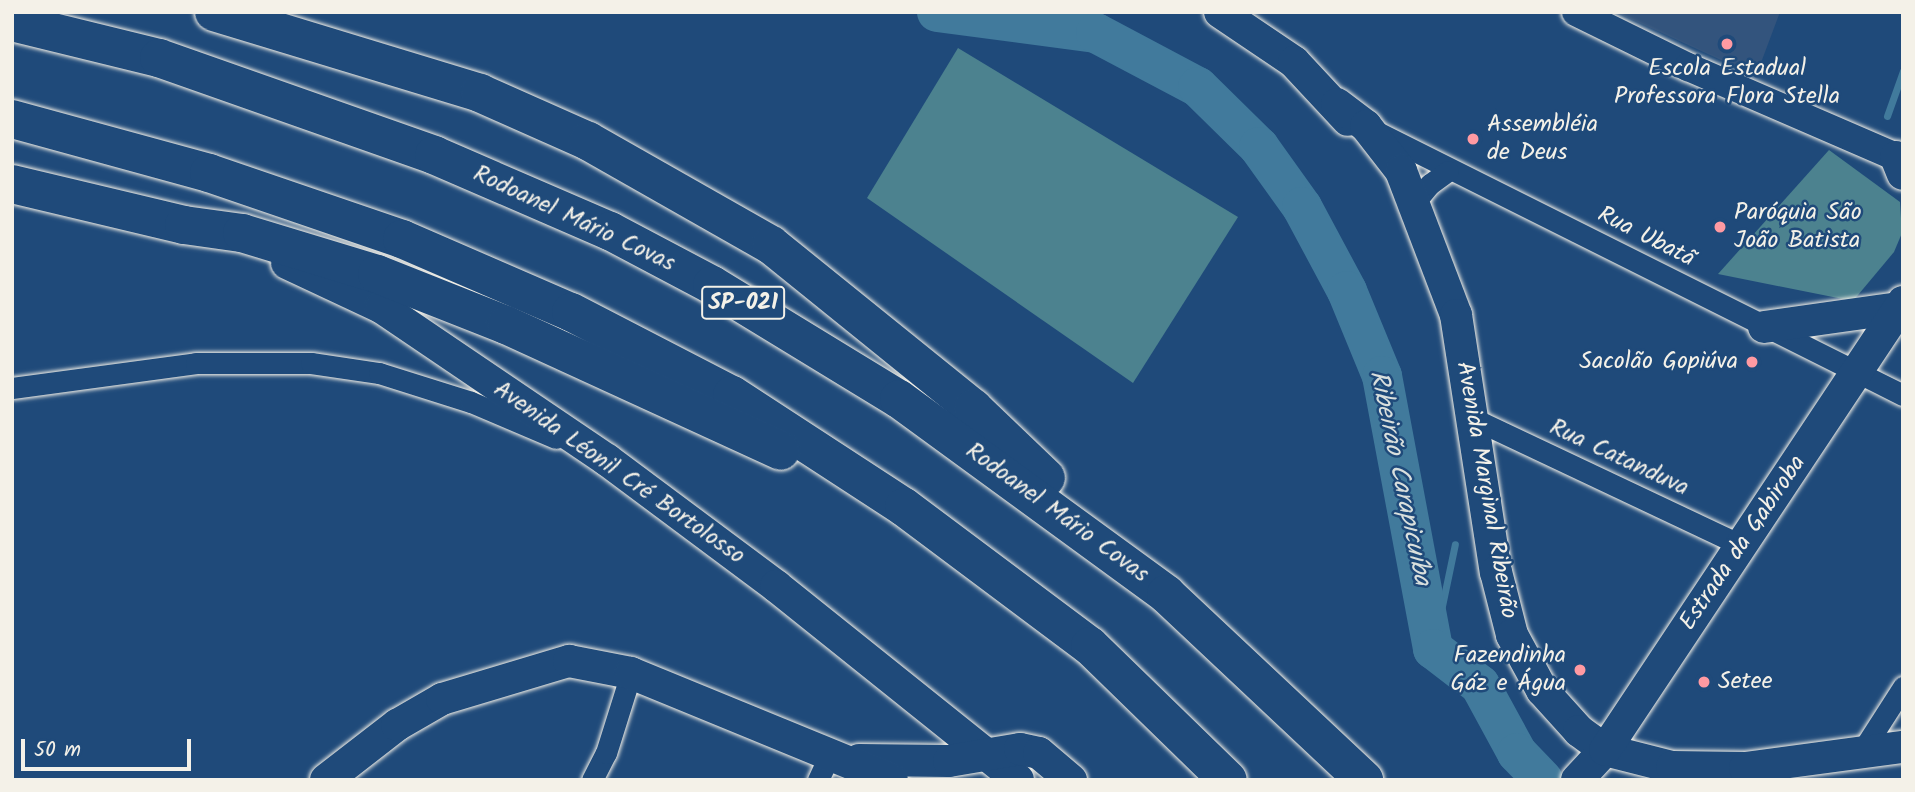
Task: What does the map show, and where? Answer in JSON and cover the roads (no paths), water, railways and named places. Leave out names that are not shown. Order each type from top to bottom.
[{"type":"highway","points":[[214,12],[480,93],[588,141],[771,245],[973,408],[1166,594]]},
{"type":"highway","name":"Rodoanel Mário Covas","points":[[12,22],[159,58],[435,155],[610,231],[712,285],[899,399],[1166,594],[1364,780]]},
{"type":"highway","points":[[12,119],[209,173],[402,239],[559,307],[732,396],[904,507],[1090,646],[1228,780]]},
{"type":"highway","points":[[12,184],[184,225],[287,245],[506,325],[904,507]]},
{"type":"main road","points":[[1195,12],[1265,44]]},
{"type":"main road","points":[[1220,12],[1294,62],[1337,104],[1389,176],[1413,200]]},
{"type":"main road","name":"Avenida Marginal Ribeirão","points":[[1337,104],[1366,126],[1401,171],[1455,315],[1474,419],[1496,572],[1512,635],[1542,690],[1579,731],[1605,750],[1672,767],[1734,768],[1903,747]]},
{"type":"main road","name":"Avenida Léonil Cré Bortolosso","points":[[184,225],[318,275],[381,307],[607,460],[776,586],[984,768],[1018,780]]},
{"type":"main road","points":[[1764,327],[1901,305]]},
{"type":"main road","name":"Estrada da Gabiroba","points":[[1577,780],[1605,750],[1901,305]]},
{"type":"main road","points":[[326,780],[397,725],[442,699],[492,681],[569,661],[631,673],[829,765],[892,780]]},
{"type":"main road","points":[[829,765],[984,768],[1020,749],[1039,753],[1071,780]]},
{"type":"street","points":[[1577,12],[1688,67],[1900,164]]},
{"type":"street","name":"Rua Ubatã","points":[[1366,126],[1448,171],[1607,245],[1764,327],[1903,395]]},
{"type":"street","points":[[1413,200],[1448,171]]},
{"type":"street","points":[[12,388],[196,363],[312,363],[379,373],[471,402],[607,460]]},
{"type":"street","name":"Rua Catanduva","points":[[1474,419],[1741,545]]},
{"type":"street","points":[[592,780],[606,753],[631,673]]},
{"type":"street","points":[[1860,754],[1903,687]]},
{"type":"waterway","name":"Ribeirão Carapicuíba","points":[[937,12],[1096,33],[1198,87],[1259,147],[1302,207],[1347,291],[1382,376],[1433,649],[1480,685],[1517,753],[1543,780]]},
{"type":"waterway","points":[[1887,116],[1903,71]]},
{"type":"waterway","points":[[1433,649],[1455,544]]},
{"type":"place","name":"Escola Estadual Professora Flora Stella","points":[[1727,44]]},
{"type":"place","name":"Assembléia de Deus","points":[[1473,139]]},
{"type":"place","name":"Paróquia São João Batista","points":[[1720,227]]},
{"type":"place","name":"Sacolão Gopiúva","points":[[1752,362]]},
{"type":"place","name":"Fazendinha Gáz e Água","points":[[1580,670]]},
{"type":"place","name":"Setee","points":[[1704,682]]}]
